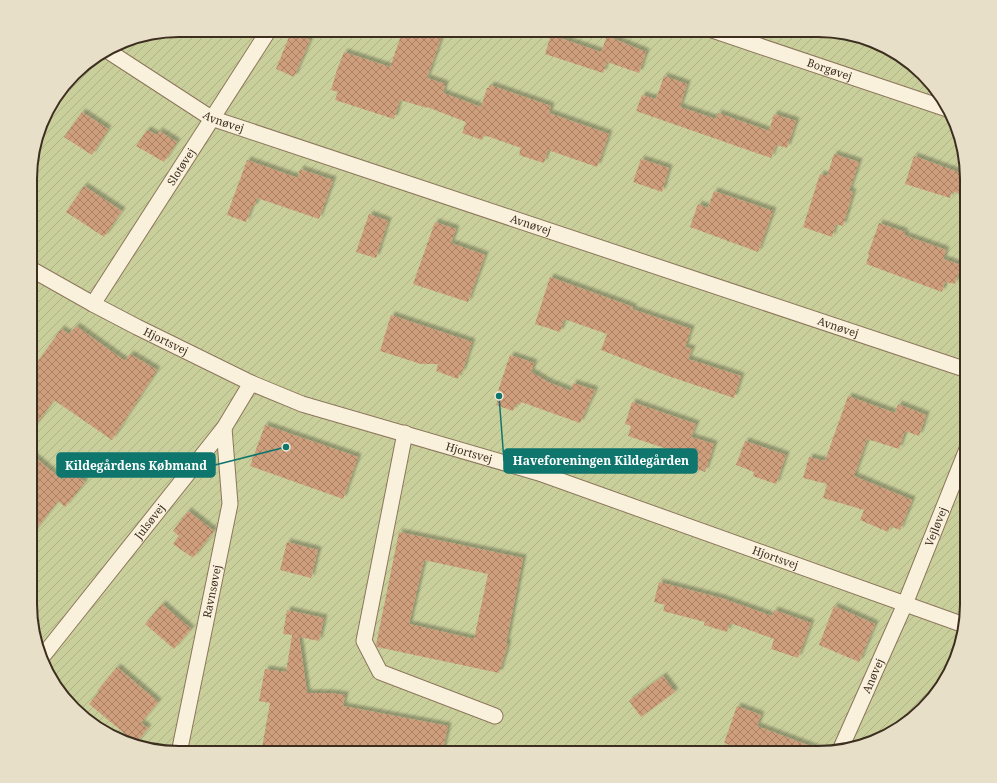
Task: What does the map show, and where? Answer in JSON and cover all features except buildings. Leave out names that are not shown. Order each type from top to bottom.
[{"type":"lane","name":"Slotøvej","points":[[93,304],[264,37]]},
{"type":"lane","name":"Borgøvej","points":[[733,37],[940,107]]},
{"type":"lane","name":"Avnøvej","points":[[112,54],[211,118],[960,368]]},
{"type":"lane","name":"Hjortsvej","points":[[37,272],[93,304],[251,383],[312,408],[405,433],[539,473],[959,623]]},
{"type":"lane","name":"Julsøvej","points":[[46,652],[224,428],[251,383]]},
{"type":"lane","name":"Ravnsøvej","points":[[180,746],[230,504],[224,428]]},
{"type":"lane","points":[[405,433],[364,641],[380,672],[495,716]]},
{"type":"lane","name":"Vejløvej","points":[[905,604],[960,466]]},
{"type":"lane","name":"Anøvej","points":[[843,744],[905,604]]},
{"type":"green space","points":[[170,37],[827,37],[855,42],[872,48],[889,56],[912,72],[931,92],[945,116],[955,142],[960,170],[960,613],[955,641],[949,658],[941,675],[925,698],[905,717],[881,731],[855,741],[827,746],[170,746],[142,741],[125,735],[108,727],[85,711],[66,691],[52,667],[42,641],[37,613],[38,160],[45,133],[56,108],[66,92],[85,72],[108,56],[125,48],[142,42]]},
{"type":"place","name":"Haveforeningen Kildegården","points":[[499,396]]},
{"type":"place","name":"Kildegårdens Købmand","points":[[286,447]]}]
